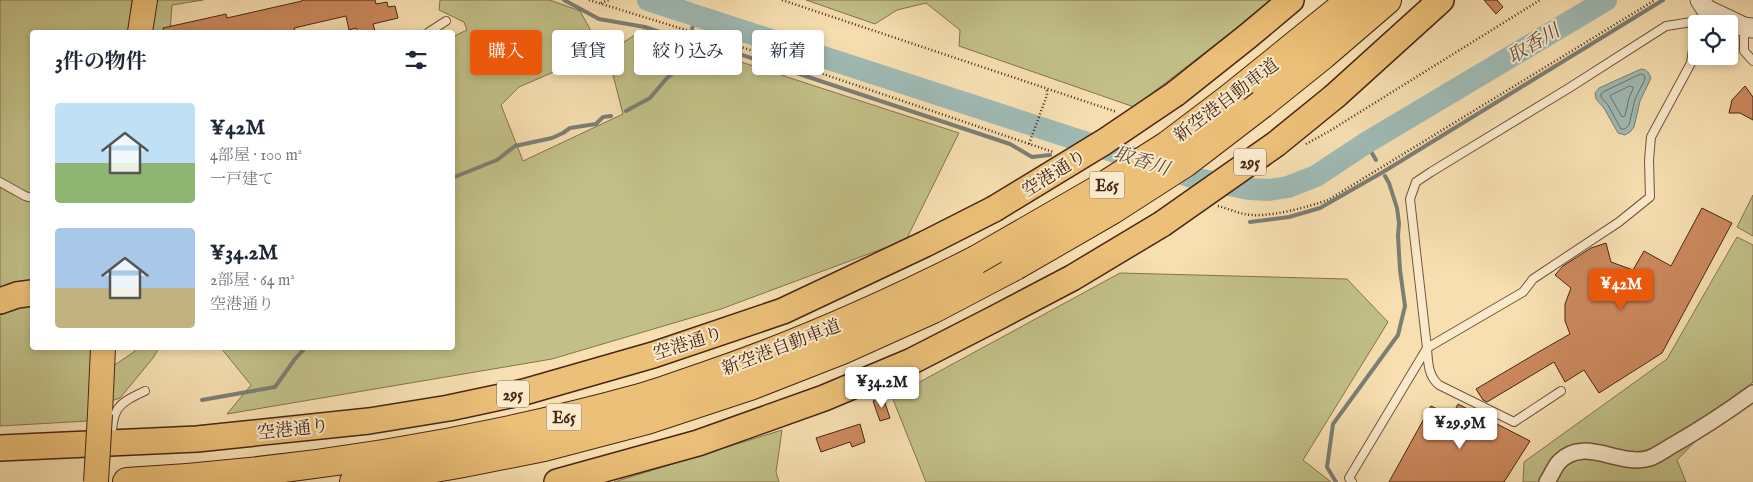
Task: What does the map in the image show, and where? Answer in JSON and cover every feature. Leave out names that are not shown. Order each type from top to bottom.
[{"type":"highway","name":"空港通り","points":[[0,448],[197,439],[369,421],[449,408],[524,392],[653,355],[783,311],[994,209],[1104,142],[1175,94],[1291,0]]},
{"type":"highway","name":"新空港自動車道","points":[[127,482],[192,478],[303,466],[415,448],[500,431],[641,398],[742,364],[833,328],[908,294],[976,260],[1096,191],[1168,145],[1230,98],[1351,0]]},
{"type":"highway","name":"新空港自動車道","points":[[354,482],[544,447],[647,420],[750,386],[842,350],[933,309],[1015,266],[1112,210],[1185,163],[1323,55],[1387,0]]},
{"type":"highway","name":"295","points":[[556,482],[698,443],[824,398],[928,352],[1072,278],[1162,224],[1276,144],[1335,96],[1441,0]]},
{"type":"highway","points":[[0,301],[17,295],[30,293]]},
{"type":"main road","points":[[140,30],[145,0]]},
{"type":"main road","points":[[96,482],[103,350]]},
{"type":"street","points":[[1547,482],[1558,463],[1568,454],[1582,451],[1630,460],[1649,458],[1706,426],[1753,393]]},
{"type":"lane","points":[[1561,391],[1514,422],[1439,385],[1433,380],[1430,372],[1410,199],[1416,182],[1431,172],[1666,26],[1688,19]]},
{"type":"lane","points":[[432,30],[446,21]]},
{"type":"lane","points":[[1748,27],[1744,51],[1753,61]]},
{"type":"lane","points":[[1352,482],[1349,478],[1427,348],[1523,292],[1533,279],[1619,222],[1650,197],[1649,160],[1651,137],[1690,65]]},
{"type":"lane","points":[[0,182],[30,197]]},
{"type":"lane","points":[[111,444],[114,415],[126,399],[145,391]]},
{"type":"path","points":[[782,0],[1047,89],[1047,95],[1030,143]]},
{"type":"path","points":[[600,4],[608,1]]},
{"type":"shaded area","points":[[0,0],[132,0],[128,30],[30,30],[30,282],[0,293]]},
{"type":"shaded area","points":[[155,0],[203,0],[172,5],[170,30],[150,30]]},
{"type":"shaded area","points":[[440,0],[550,0],[580,11],[590,29],[552,30],[552,73],[519,87],[501,105],[523,161],[623,114],[613,75],[624,75],[624,42],[634,36],[634,75],[742,75],[742,62],[752,66],[752,75],[781,75],[959,133],[906,240],[721,309],[552,359],[227,414],[251,385],[223,350],[455,350],[455,36],[467,30],[464,22],[439,10]]},
{"type":"shaded area","points":[[806,0],[1270,0],[1134,107],[959,46],[960,30],[926,3],[897,10],[875,24]]},
{"type":"shaded area","points":[[1753,195],[1753,236],[1737,227]]},
{"type":"shaded area","points":[[1737,237],[1753,245],[1753,382],[1677,460],[1686,482],[1523,482],[1524,462],[1667,359]]},
{"type":"shaded area","points":[[1120,273],[1347,279],[1388,322],[1303,460],[1331,482],[926,482],[892,397]]},
{"type":"shaded area","points":[[30,302],[30,350],[92,350],[88,421],[0,426],[0,313]]},
{"type":"shaded area","points":[[135,350],[158,350],[120,398],[111,401],[113,366]]},
{"type":"shaded area","points":[[782,430],[776,472],[779,482],[614,482]]},
{"type":"water","points":[[1641,69],[1648,72],[1651,78],[1640,101],[1634,127],[1625,135],[1618,133],[1604,108],[1596,99],[1595,93],[1599,88]]},
{"type":"building","points":[[375,0],[376,4],[387,2],[388,7],[395,6],[398,18],[373,24],[375,30],[356,30],[356,28],[349,30],[346,16],[294,28],[295,30],[164,30],[163,28],[226,14],[227,18],[302,1]]},
{"type":"building","points":[[1484,0],[1497,0],[1503,7],[1496,14]]},
{"type":"building","points":[[1745,86],[1753,97],[1753,120],[1740,113],[1729,113],[1732,100]]},
{"type":"building","points":[[1702,208],[1732,223],[1662,353],[1599,393],[1584,370],[1565,382],[1554,362],[1487,402],[1483,400],[1476,389],[1570,334],[1565,321],[1565,304],[1571,288],[1555,275],[1563,266],[1591,248],[1606,243],[1611,262],[1633,270],[1644,251],[1671,266]]},
{"type":"building","points":[[883,397],[890,418],[880,421],[873,401]]},
{"type":"building","points":[[1458,404],[1530,441],[1504,482],[1389,482],[1431,406],[1452,416]]},
{"type":"building","points":[[860,424],[865,442],[852,447],[850,442],[821,452],[816,438]]},
{"type":"waterway","points":[[564,0],[599,19],[645,27],[689,42],[697,40],[1010,144],[1032,157],[1050,155]]},
{"type":"waterway","name":"取香川","points":[[648,0],[1198,179],[1249,189],[1269,190],[1288,187],[1316,176],[1366,143],[1606,0]]},
{"type":"waterway","points":[[1250,222],[1289,217],[1320,208],[1383,172],[1663,0]]},
{"type":"waterway","points":[[692,29],[696,16]]},
{"type":"waterway","points":[[626,111],[650,98],[671,75]]},
{"type":"waterway","points":[[455,177],[497,160],[515,146],[552,138],[570,128],[596,124],[603,117],[611,116]]},
{"type":"waterway","points":[[1366,143],[1376,160]]},
{"type":"waterway","points":[[1336,482],[1327,467],[1333,424],[1398,335],[1405,306],[1400,270],[1397,208],[1385,176]]},
{"type":"waterway","points":[[202,400],[275,387],[303,350]]}]
